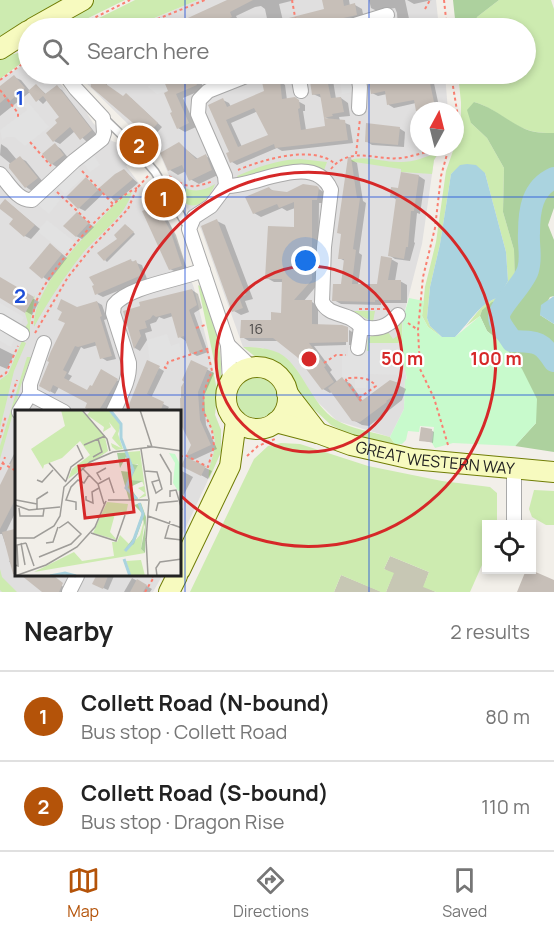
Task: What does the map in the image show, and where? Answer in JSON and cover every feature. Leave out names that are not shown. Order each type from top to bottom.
[{"type":"street","points":[[52,18],[83,0]]},
{"type":"street","points":[[378,18],[387,15]]},
{"type":"street","points":[[0,49],[18,38]]},
{"type":"street","points":[[0,174],[21,198],[34,199],[102,139],[105,127],[103,118],[73,84]]},
{"type":"street","points":[[225,181],[197,107],[202,95],[226,84]]},
{"type":"street","points":[[300,84],[301,91]]},
{"type":"street","points":[[359,108],[360,84]]},
{"type":"street","points":[[225,181],[243,186],[256,179],[288,172],[317,175],[324,179],[331,189],[324,247],[322,302],[330,312],[351,317],[361,327],[381,328],[392,322],[398,314]]},
{"type":"street","points":[[225,181],[211,206],[194,217],[189,229],[228,345],[230,383],[226,403],[230,413],[236,421],[251,428],[273,429]]},
{"type":"street","points":[[114,410],[128,381],[129,370],[113,313],[114,305],[119,299],[146,287],[203,270]]},
{"type":"street","points":[[0,321],[21,338]]},
{"type":"street","points":[[353,351],[361,327]]},
{"type":"street","points":[[20,410],[30,394],[30,384],[44,343]]},
{"type":"street","points":[[228,345],[252,368]]},
{"type":"street","points":[[182,566],[238,462],[273,429],[286,409],[285,384],[271,370],[252,368],[236,376],[230,383]]},
{"type":"street","points":[[287,393],[318,433]]},
{"type":"street","points":[[30,394],[60,410]]},
{"type":"street","points":[[236,421],[238,462]]},
{"type":"street","name":"GREAT WESTERN WAY","points":[[273,429],[318,433],[351,445],[402,458],[554,472]]},
{"type":"street","points":[[514,470],[514,520]]},
{"type":"street","points":[[69,592],[76,577]]},
{"type":"street","points":[[169,592],[176,577]]},
{"type":"lane","points":[[103,118],[134,147],[154,172],[189,229]]},
{"type":"path","points":[[94,18],[130,0]]},
{"type":"path","points":[[160,18],[204,0]]},
{"type":"path","points":[[292,0],[295,18]]},
{"type":"path","points":[[425,9],[430,0]]},
{"type":"path","points":[[444,0],[446,18]]},
{"type":"path","points":[[0,80],[18,67]]},
{"type":"path","points":[[453,84],[456,102]]},
{"type":"path","points":[[0,90],[18,113],[18,117]]},
{"type":"path","points":[[356,154],[359,108]]},
{"type":"path","points":[[30,142],[54,180],[92,225]]},
{"type":"path","points":[[324,179],[341,159],[356,154],[398,159],[410,156]]},
{"type":"path","points":[[136,188],[122,195],[75,243],[36,302],[32,324],[33,336],[68,277],[92,247],[128,209],[136,188],[160,168],[179,183],[192,188],[225,181],[272,158],[286,155],[329,158],[335,164]]},
{"type":"path","points":[[447,156],[441,176],[435,228],[423,277],[418,330],[420,369],[434,398],[444,437],[449,447]]},
{"type":"path","points":[[74,162],[113,204]]},
{"type":"path","points":[[357,309],[398,314],[418,330]]},
{"type":"path","points":[[196,328],[205,325]]},
{"type":"path","points":[[0,377],[6,373],[21,338]]},
{"type":"path","points":[[164,367],[166,368],[168,362],[209,349],[212,371],[205,387],[203,400],[205,417],[214,437],[212,456],[208,466],[185,455],[182,456]]},
{"type":"path","points":[[324,363],[336,355],[353,351]]},
{"type":"path","points":[[0,438],[19,372]]},
{"type":"path","points":[[346,378],[366,378],[376,386],[360,399],[346,380],[346,378]]},
{"type":"path","points":[[238,462],[264,442],[273,429]]},
{"type":"path","points":[[0,470],[5,457]]},
{"type":"path","points":[[2,463],[15,470]]},
{"type":"path","points":[[145,592],[154,577]]},
{"type":"shaded area","points":[[198,0],[436,0],[438,18],[155,18]]},
{"type":"shaded area","points":[[18,68],[18,84],[60,84],[85,110],[93,123],[112,141],[121,144],[134,159],[126,166],[154,203],[165,210],[194,288],[217,390],[215,415],[221,430],[221,452],[182,536],[182,410],[15,410],[15,577],[161,577],[153,592],[0,592],[0,79]]},
{"type":"shaded area","points":[[87,84],[446,84],[447,102],[410,102],[410,156],[436,156],[422,244],[403,318],[402,359],[407,380],[405,380],[404,409],[390,437],[337,421],[263,348],[243,347],[201,229],[177,194],[153,143],[134,130]]},
{"type":"shaded area","points":[[150,84],[172,84],[174,89],[157,94],[148,87]]},
{"type":"shaded area","points":[[340,84],[359,84],[360,91],[342,94]]},
{"type":"shaded area","points":[[28,102],[49,127],[25,146],[14,137],[2,140],[0,130],[27,110],[24,106]]},
{"type":"shaded area","points":[[90,149],[100,165],[90,172],[84,164],[78,168],[85,176],[65,194],[58,187],[52,193],[60,200],[49,214],[32,200]]},
{"type":"shaded area","points":[[47,220],[75,242],[65,254],[37,231]]},
{"type":"shaded area","points":[[0,303],[24,317],[11,347],[0,341]]},
{"type":"shaded area","points":[[167,334],[171,346],[179,343],[183,356],[167,361],[160,376],[156,374],[150,362],[147,340]]},
{"type":"shaded area","points":[[369,343],[402,343],[402,359],[406,375],[367,374],[366,388],[355,388],[355,378],[342,377],[342,356],[348,356],[348,348],[365,348],[365,351],[369,351]]},
{"type":"shaded area","points":[[390,556],[429,572],[424,586],[436,592],[386,592],[393,574],[384,569]]},
{"type":"shaded area","points":[[341,575],[382,592],[334,592]]},
{"type":"green space","points":[[0,0],[68,0],[37,18],[18,18],[18,29],[0,39]]},
{"type":"green space","points":[[95,0],[125,0],[88,18],[68,18]]},
{"type":"green space","points":[[135,0],[198,0],[154,18],[99,18]]},
{"type":"green space","points":[[453,0],[499,0],[477,18],[455,18]]},
{"type":"green space","points":[[499,0],[551,0],[554,9],[554,133],[525,129],[474,102],[471,123],[487,138],[504,168],[503,212],[514,250],[515,285],[503,300],[492,303],[482,310],[480,316],[466,326],[484,306],[499,297],[508,281],[506,252],[485,173],[458,168],[451,174],[440,244],[430,287],[427,318],[430,326],[442,337],[428,327],[422,316],[446,171],[451,156],[464,156],[464,102],[461,102],[459,84],[536,84],[536,18],[477,18]]},
{"type":"green space","points":[[18,53],[18,66],[0,79],[0,57]]},
{"type":"green space","points":[[474,102],[525,129],[554,133],[554,208],[548,225],[554,240],[554,296],[550,297],[540,315],[554,324],[554,452],[515,446],[536,423],[503,344],[487,331],[480,316],[482,310],[492,302],[503,300],[515,285],[514,250],[503,212],[504,168],[487,138],[471,123],[467,110]]},
{"type":"green space","points":[[436,156],[432,174],[401,172],[401,169],[348,161],[361,158],[394,162]]},
{"type":"green space","points":[[300,159],[327,162],[324,170],[305,169],[239,179],[237,176],[268,164]]},
{"type":"green space","points":[[170,179],[192,190],[203,190],[215,184],[207,198],[193,206],[181,199]]},
{"type":"green space","points":[[132,192],[118,217],[83,253],[51,298],[34,327],[36,311],[43,293],[67,257],[123,196]]},
{"type":"green space","points":[[198,285],[204,289],[218,338],[221,363],[220,389]]},
{"type":"green space","points":[[35,295],[30,334],[23,331],[28,323],[25,313]]},
{"type":"green space","points":[[409,298],[424,301],[422,316],[428,327],[442,337],[455,337],[480,316],[487,331],[503,344],[522,369],[537,399],[536,423],[515,446],[453,443],[435,448],[432,443],[434,427],[420,426],[419,432],[408,431],[406,440],[402,444],[395,444],[390,437],[404,409],[405,379],[407,379],[402,359],[402,339],[403,318]]},
{"type":"green space","points":[[352,311],[375,311],[373,322]]},
{"type":"green space","points":[[402,322],[402,343],[369,343],[369,351],[367,351],[368,339],[372,335],[388,332],[393,339],[400,334],[396,327]]},
{"type":"green space","points":[[22,341],[26,343],[14,371],[0,428],[0,380],[8,374]]},
{"type":"green space","points":[[243,347],[270,350],[287,358],[328,414],[348,426],[390,437],[395,444],[365,439],[331,425],[305,401],[284,370],[257,358]]},
{"type":"green space","points":[[27,357],[31,357],[0,459],[0,446]]},
{"type":"green space","points":[[213,371],[217,390],[215,415],[221,430],[221,452],[209,479],[215,443],[206,416],[204,399]]},
{"type":"green space","points":[[257,378],[265,379],[271,384],[276,390],[276,406],[271,412],[265,417],[257,418],[249,417],[243,412],[238,406],[237,398],[238,390],[243,384],[249,379]]},
{"type":"green space","points":[[281,443],[300,444],[368,466],[442,481],[490,487],[497,493],[497,520],[482,520],[482,565],[470,592],[436,592],[423,587],[429,572],[390,556],[384,569],[394,573],[386,592],[341,575],[334,592],[190,592],[254,459],[268,446]]},
{"type":"green space","points":[[534,490],[554,491],[554,525],[546,525],[532,517],[529,509]]},
{"type":"green space","points":[[0,569],[2,577],[17,592],[0,590]]},
{"type":"water","points":[[460,165],[476,165],[485,173],[506,252],[508,281],[499,297],[480,309],[455,337],[442,337],[430,326],[427,318],[430,287],[440,244],[451,174]]},
{"type":"water","points":[[554,296],[554,324],[540,315],[541,305]]},
{"type":"building","points":[[227,0],[253,0],[230,12],[232,17],[230,18],[188,18]]},
{"type":"building","points":[[322,0],[343,0],[344,6],[355,3],[357,15],[344,18],[289,18],[324,9]]},
{"type":"building","points":[[14,75],[18,84],[25,88],[10,101],[7,97],[0,103],[0,86]]},
{"type":"building","points":[[36,84],[45,94],[57,85],[92,130],[80,140],[70,127],[53,142],[46,133],[57,123],[55,120],[59,117],[43,96],[36,102],[28,91]]},
{"type":"building","points":[[91,84],[106,84],[123,96],[126,93],[158,123],[147,135],[91,87]]},
{"type":"building","points":[[165,84],[197,85],[176,94],[189,123],[177,129],[164,93],[168,91]]},
{"type":"building","points":[[262,84],[280,84],[282,99],[295,97],[299,100],[301,130],[325,126],[324,118],[345,120],[348,140],[275,148],[274,144],[230,163],[226,153],[229,152],[208,105],[223,98],[227,107],[264,91]],"holes":[[[254,108],[268,135],[238,147],[226,120]]]},
{"type":"building","points":[[310,84],[328,84],[331,98],[341,97],[344,112],[324,118],[320,94],[312,95]]},
{"type":"building","points":[[369,84],[430,84],[434,102],[414,102],[414,100],[387,105],[385,91],[371,94]]},
{"type":"building","points":[[366,123],[400,127],[398,145],[365,142]]},
{"type":"building","points":[[179,142],[196,159],[206,154],[212,170],[189,181],[182,165],[168,171],[160,153]]},
{"type":"building","points":[[55,143],[64,155],[51,165],[42,154]]},
{"type":"building","points":[[20,156],[38,178],[25,188],[9,168],[9,164]]},
{"type":"building","points":[[348,157],[351,157],[357,198],[360,198],[353,249],[356,250],[352,284],[377,284],[381,256],[392,258],[388,280],[401,280],[401,300],[332,301],[333,284],[341,284],[344,259],[338,259],[341,234],[337,233]]},
{"type":"building","points":[[124,169],[133,179],[109,199],[99,188]]},
{"type":"building","points":[[401,172],[419,175],[414,211],[411,211],[408,247],[406,247],[404,259],[388,256],[396,198],[390,197],[391,187],[398,188]]},
{"type":"building","points":[[86,177],[98,190],[78,209],[66,197]]},
{"type":"building","points":[[303,184],[319,188],[317,200],[312,200],[312,280],[294,300],[312,300],[312,324],[348,327],[348,342],[309,343],[326,366],[324,367],[334,382],[322,390],[297,357],[273,338],[240,338],[241,320],[271,320],[271,312],[281,313],[282,279],[265,279],[268,226],[294,227],[294,202],[279,208],[277,204],[253,214],[245,197],[269,187],[271,190],[287,192]]},
{"type":"building","points":[[5,199],[35,225],[24,237],[9,224],[13,219],[0,209]]},
{"type":"building","points":[[156,205],[170,230],[182,266],[169,270],[142,211]]},
{"type":"building","points":[[77,212],[89,223],[76,237],[63,226]]},
{"type":"building","points":[[217,219],[246,295],[239,297],[243,308],[232,312],[201,226]]},
{"type":"building","points":[[125,224],[134,232],[104,261],[97,253],[117,239],[114,235]]},
{"type":"building","points":[[50,243],[62,254],[42,279],[29,268]]},
{"type":"building","points":[[131,259],[132,262],[136,260],[142,275],[95,295],[92,286],[94,285],[89,277]]},
{"type":"building","points":[[0,277],[34,297],[25,313],[0,298]]},
{"type":"building","points":[[192,289],[197,305],[189,310],[203,349],[190,354],[184,336],[178,338],[171,313],[156,317],[153,315],[145,321],[147,328],[139,330],[141,336],[134,349],[123,311],[140,306],[139,302]]},
{"type":"building","points":[[61,299],[77,307],[97,301],[112,356],[100,359],[95,342],[75,346],[63,370],[67,372],[64,378],[87,390],[90,385],[92,386],[101,369],[118,379],[99,410],[88,410],[85,408],[87,403],[53,385],[50,392],[39,386],[51,351],[65,323],[58,320],[62,312],[57,309]]},
{"type":"building","points":[[147,360],[160,366],[147,394],[164,402],[161,410],[127,410]]},
{"type":"building","points":[[191,360],[208,368],[198,392],[200,420],[211,445],[185,457],[191,445],[182,427],[180,398],[184,382],[182,380]]},
{"type":"building","points":[[342,377],[360,402],[390,380],[399,383],[394,396],[360,422],[352,421],[328,388]]},
{"type":"building","points":[[421,427],[432,429],[430,442],[419,441]]},
{"type":"building","points":[[15,455],[15,500],[0,529],[0,485]]},
{"type":"building","points":[[185,457],[206,466],[201,476],[182,466]]},
{"type":"building","points":[[15,529],[15,574],[13,574],[2,532]]},
{"type":"building","points":[[536,572],[554,580],[554,592],[517,592],[524,574],[536,574]]},
{"type":"building","points":[[23,577],[55,577],[63,583],[59,592],[42,592]]},
{"type":"building","points":[[96,577],[108,577],[103,589],[92,584]]},
{"type":"building","points":[[137,579],[147,585],[143,592],[130,592]]},
{"type":"waterway","points":[[554,178],[541,188],[533,201],[529,224],[530,261],[528,270],[503,307],[499,317],[512,341],[537,344],[545,349],[554,361]]},
{"type":"waterway","points":[[500,292],[507,303]]},
{"type":"place","name":"Collett Road (S-bound)","points":[[139,145]]},
{"type":"place","name":"Collett Road (N-bound)","points":[[164,198]]}]
